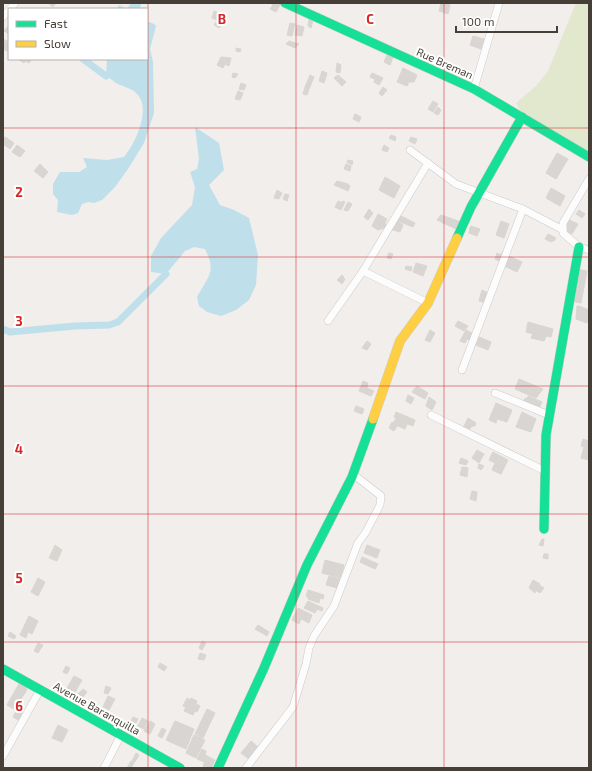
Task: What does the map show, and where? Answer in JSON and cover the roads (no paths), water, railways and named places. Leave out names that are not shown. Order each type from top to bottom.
[{"type":"street","name":"Rue Breman","points":[[285,3],[474,88],[589,157]]},
{"type":"street","points":[[474,88],[499,3]]},
{"type":"street","points":[[218,768],[264,668],[307,565],[353,474],[400,341],[428,303],[471,207],[522,117]]},
{"type":"street","points":[[410,150],[456,184],[523,209],[563,230]]},
{"type":"street","points":[[328,321],[363,270],[428,163]]},
{"type":"street","points":[[589,179],[563,223],[562,234],[579,247],[589,250]]},
{"type":"street","points":[[462,370],[523,209]]},
{"type":"street","points":[[544,529],[546,435],[579,247]]},
{"type":"street","points":[[363,270],[428,303]]},
{"type":"street","points":[[495,393],[549,415]]},
{"type":"street","points":[[431,415],[545,472]]},
{"type":"street","points":[[246,768],[293,707],[306,664],[309,648],[314,636],[334,606],[358,543],[366,532],[380,505],[381,496],[353,474]]},
{"type":"street","name":"Avenue Baranquilla","points":[[3,669],[180,768]]},
{"type":"street","points":[[3,756],[40,690]]},
{"type":"street","points":[[104,768],[121,735]]},
{"type":"water","points":[[131,3],[141,3],[140,8],[128,8]]},
{"type":"water","points":[[119,5],[125,8],[118,8]]},
{"type":"water","points":[[148,21],[154,24],[156,26],[150,49],[153,62],[154,113],[144,143],[115,187],[102,200],[94,203],[88,202],[82,204],[78,213],[72,215],[57,212],[58,200],[53,194],[53,184],[60,172],[79,172],[87,167],[83,158],[107,160],[124,157],[137,136],[142,118],[142,101],[133,91],[116,83],[106,76],[107,60],[148,60]]},
{"type":"water","points":[[195,127],[219,143],[224,170],[209,185],[220,205],[249,218],[258,255],[256,285],[249,300],[236,310],[221,316],[207,312],[199,306],[197,297],[208,279],[211,269],[209,257],[205,249],[194,247],[185,251],[166,274],[151,272],[151,256],[161,238],[192,205],[195,187],[190,172],[197,169],[199,159]]},
{"type":"waterway","points":[[84,60],[106,76]]},
{"type":"waterway","points":[[3,329],[10,332],[75,326],[109,325],[118,322],[166,274]]}]
